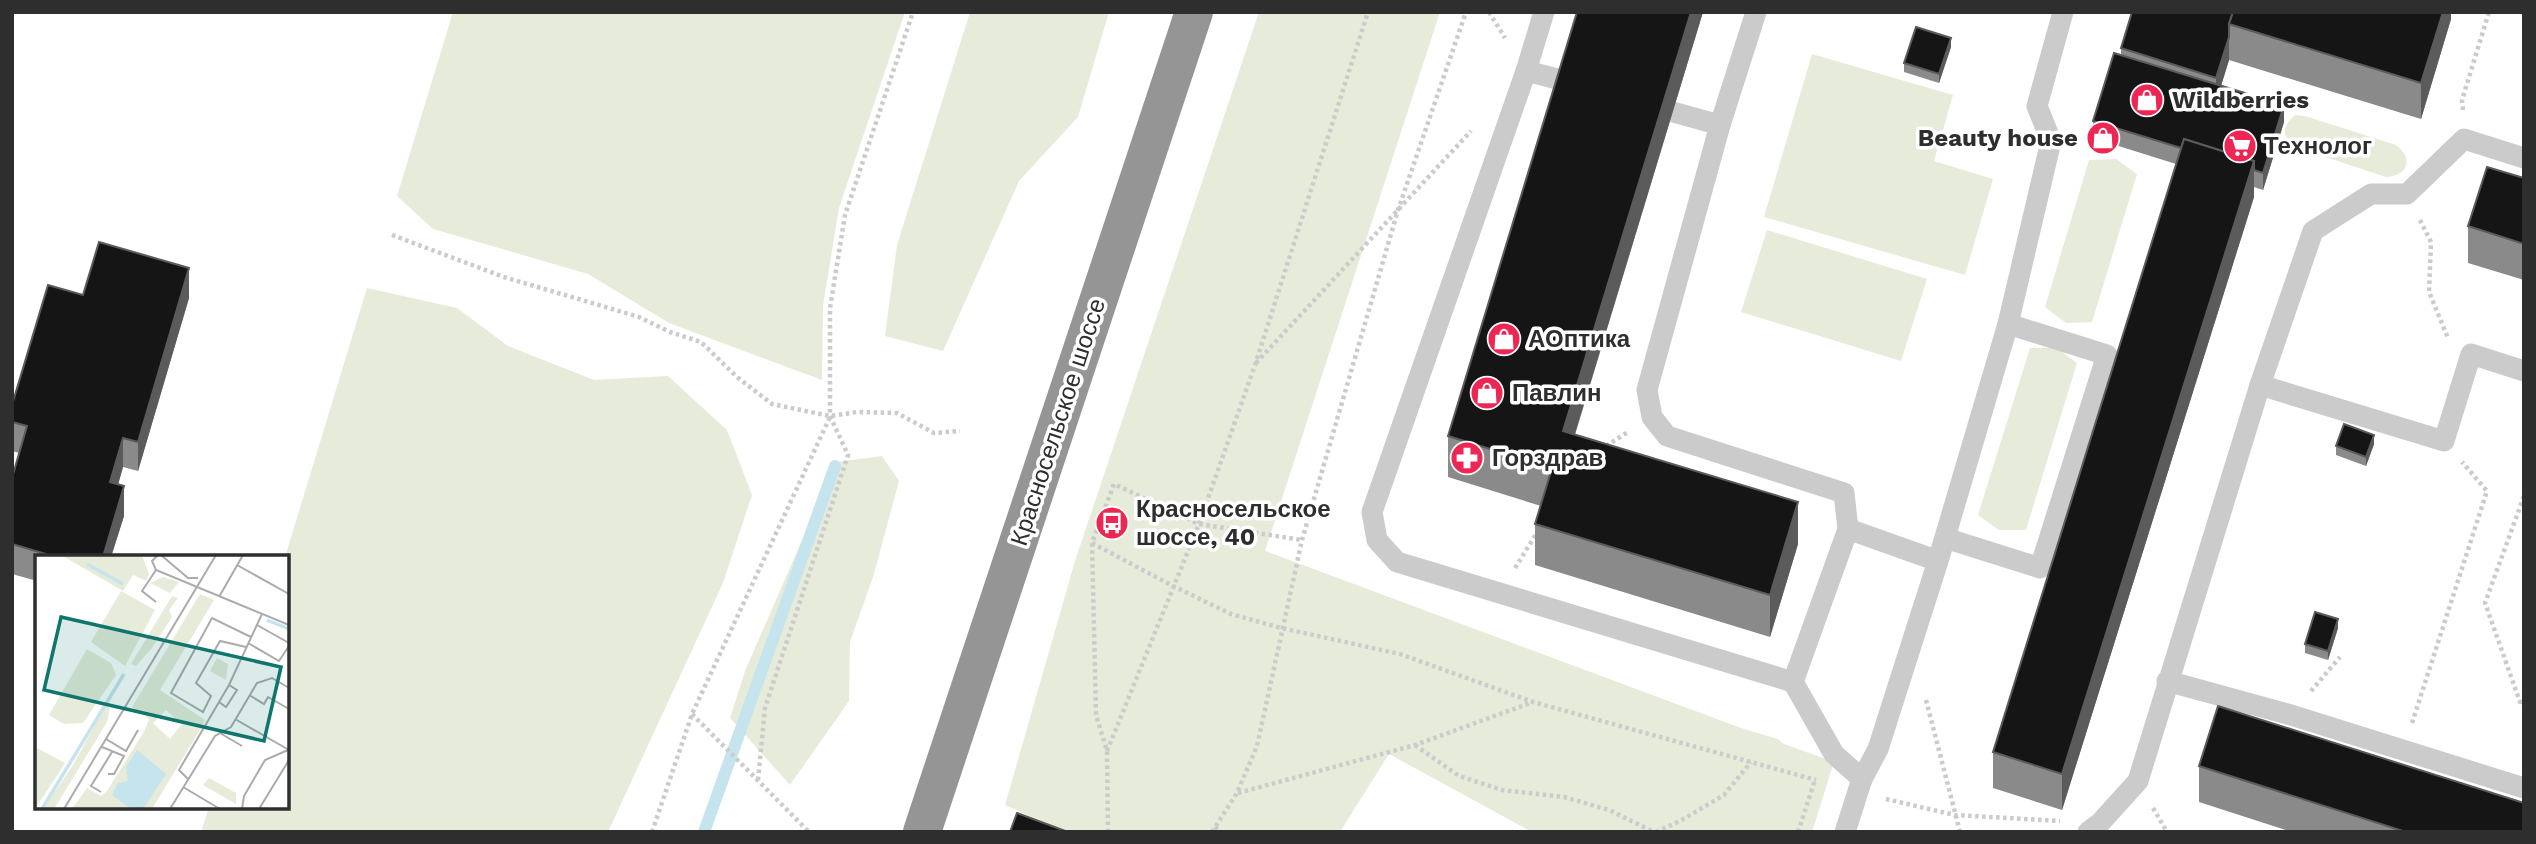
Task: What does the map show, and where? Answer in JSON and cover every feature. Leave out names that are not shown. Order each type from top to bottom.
[{"type":"highway","name":"Красносельское шоссе","points":[[922,832],[1195,12]]},
{"type":"lane","points":[[1544,12],[1527,71],[1372,512],[1377,540],[1397,562],[1793,682],[1834,754],[1860,786]]},
{"type":"lane","points":[[1756,12],[1720,125],[1647,390],[1652,417],[1667,436],[1844,493],[1848,529],[1793,682]]},
{"type":"lane","points":[[1845,832],[1860,786],[1878,750],[1938,561],[2008,324],[2051,141],[2037,106],[2063,12]]},
{"type":"lane","points":[[1527,71],[1569,82]]},
{"type":"lane","points":[[1673,112],[1720,125]]},
{"type":"lane","points":[[2094,827],[2138,781],[2260,385],[2314,231],[2371,194],[2407,194],[2464,139],[2524,158]]},
{"type":"lane","points":[[1945,538],[2040,568],[2107,355],[2008,324]]},
{"type":"lane","points":[[2260,385],[2444,441],[2471,354],[2524,371]]},
{"type":"lane","points":[[1848,529],[1938,561]]},
{"type":"lane","points":[[2167,681],[2291,715],[2524,788]]},
{"type":"path","points":[[758,780],[765,708],[848,455],[830,416],[830,308],[845,215],[913,12]]},
{"type":"path","points":[[1107,751],[1199,524],[1255,365],[1368,12]]},
{"type":"path","points":[[1220,832],[1213,829],[1237,793],[1257,746],[1302,540],[1398,210],[1466,12]]},
{"type":"path","points":[[2464,139],[2462,100],[2489,12]]},
{"type":"path","points":[[1255,365],[1471,131]]},
{"type":"path","points":[[2407,194],[2431,242],[2429,292],[2449,341],[2471,354]]},
{"type":"path","points":[[392,235],[504,277],[639,317],[670,332],[701,342],[737,377],[772,404],[830,416],[857,412],[897,413],[934,433],[960,431]]},
{"type":"path","points":[[652,832],[692,714],[830,416]]},
{"type":"path","points":[[1597,452],[1652,417]]},
{"type":"path","points":[[2403,751],[2487,491],[2444,441]]},
{"type":"path","points":[[1108,832],[1107,751],[1096,715],[1092,543],[1114,484],[1199,524],[1302,540]]},
{"type":"path","points":[[2524,496],[2486,603],[2520,702],[2524,701]]},
{"type":"path","points":[[1499,593],[1545,520]]},
{"type":"path","points":[[1092,543],[1231,614],[1281,628],[1400,654],[1533,702],[1815,780],[1860,786],[1955,815],[2094,827]]},
{"type":"path","points":[[2291,715],[2340,657]]},
{"type":"path","points":[[1906,659],[1917,662],[1960,832]]},
{"type":"path","points":[[1237,793],[1415,745],[1533,702]]},
{"type":"path","points":[[692,714],[809,832]]},
{"type":"path","points":[[1415,745],[1459,776],[1502,790],[1564,797],[1609,810],[1655,832],[1680,821],[1724,795],[1751,762]]},
{"type":"path","points":[[1798,832],[1815,780]]},
{"type":"green space","points":[[453,12],[905,12],[839,208],[823,306],[822,380],[669,323],[588,274],[433,229],[397,196]]},
{"type":"green space","points":[[970,12],[1109,12],[1078,117],[1019,181],[943,351],[885,336],[897,245]]},
{"type":"green space","points":[[1259,12],[1440,12],[1265,551],[1834,762],[1812,832],[1532,832],[1389,754],[1340,832],[1065,832],[1005,805],[1075,561]]},
{"type":"green space","points":[[1812,54],[1953,95],[1934,161],[1993,179],[1965,275],[1764,217]]},
{"type":"green space","points":[[2295,115],[2396,145],[2405,155],[2406,166],[2399,173],[2386,177],[2295,147],[2287,139],[2285,131]]},
{"type":"green space","points":[[2116,159],[2137,174],[2092,322],[2066,323],[2045,307],[2089,160]]},
{"type":"green space","points":[[1767,230],[1927,279],[1901,361],[1741,312]]},
{"type":"green space","points":[[367,288],[457,308],[508,346],[594,380],[668,376],[727,430],[752,495],[723,583],[608,832],[201,832],[208,809],[289,809],[289,555],[286,555]]},
{"type":"green space","points":[[2030,348],[2057,348],[2077,363],[2026,530],[1999,530],[1978,515]]},
{"type":"green space","points":[[882,456],[899,481],[874,574],[850,642],[849,701],[790,785],[730,718],[745,671],[836,462]]},
{"type":"building","points":[[1577,12],[1691,12],[1563,431],[1798,502],[1770,595],[1535,524],[1552,468],[1448,436]]},
{"type":"building","points":[[2132,12],[2233,12],[2229,37],[2216,78],[2121,48]]},
{"type":"building","points":[[2233,12],[2443,12],[2421,83],[2229,24]]},
{"type":"building","points":[[1916,27],[1951,38],[1939,74],[1904,63]]},
{"type":"building","points":[[2114,53],[2284,105],[2263,173],[2254,170],[2254,161],[2184,139],[2181,148],[2093,121]]},
{"type":"building","points":[[2184,139],[2254,161],[2062,774],[1993,752]]},
{"type":"building","points":[[2487,167],[2524,178],[2524,244],[2468,226]]},
{"type":"building","points":[[99,242],[189,268],[138,442],[123,438],[110,482],[124,486],[104,555],[49,555],[12,544],[12,478],[27,426],[12,422],[12,405],[48,285],[83,295]]},
{"type":"building","points":[[2344,424],[2374,435],[2366,457],[2336,446]]},
{"type":"building","points":[[2315,612],[2338,619],[2328,651],[2305,644]]},
{"type":"building","points":[[2218,706],[2524,803],[2524,832],[2406,832],[2199,766]]},
{"type":"building","points":[[1017,813],[1068,832],[1010,832]]},
{"type":"waterway","points":[[704,832],[835,466]]},
{"type":"place","name":"Wildberries","points":[[2147,100]]},
{"type":"place","name":"Beauty house","points":[[2103,138]]},
{"type":"place","name":"Технолог","points":[[2240,146]]},
{"type":"place","name":"АОптика","points":[[1504,339]]},
{"type":"place","name":"Павлин","points":[[1487,393]]},
{"type":"place","name":"Горздрав","points":[[1467,458]]},
{"type":"place","name":"Красносельское шоссе, 40","points":[[1112,523]]}]
